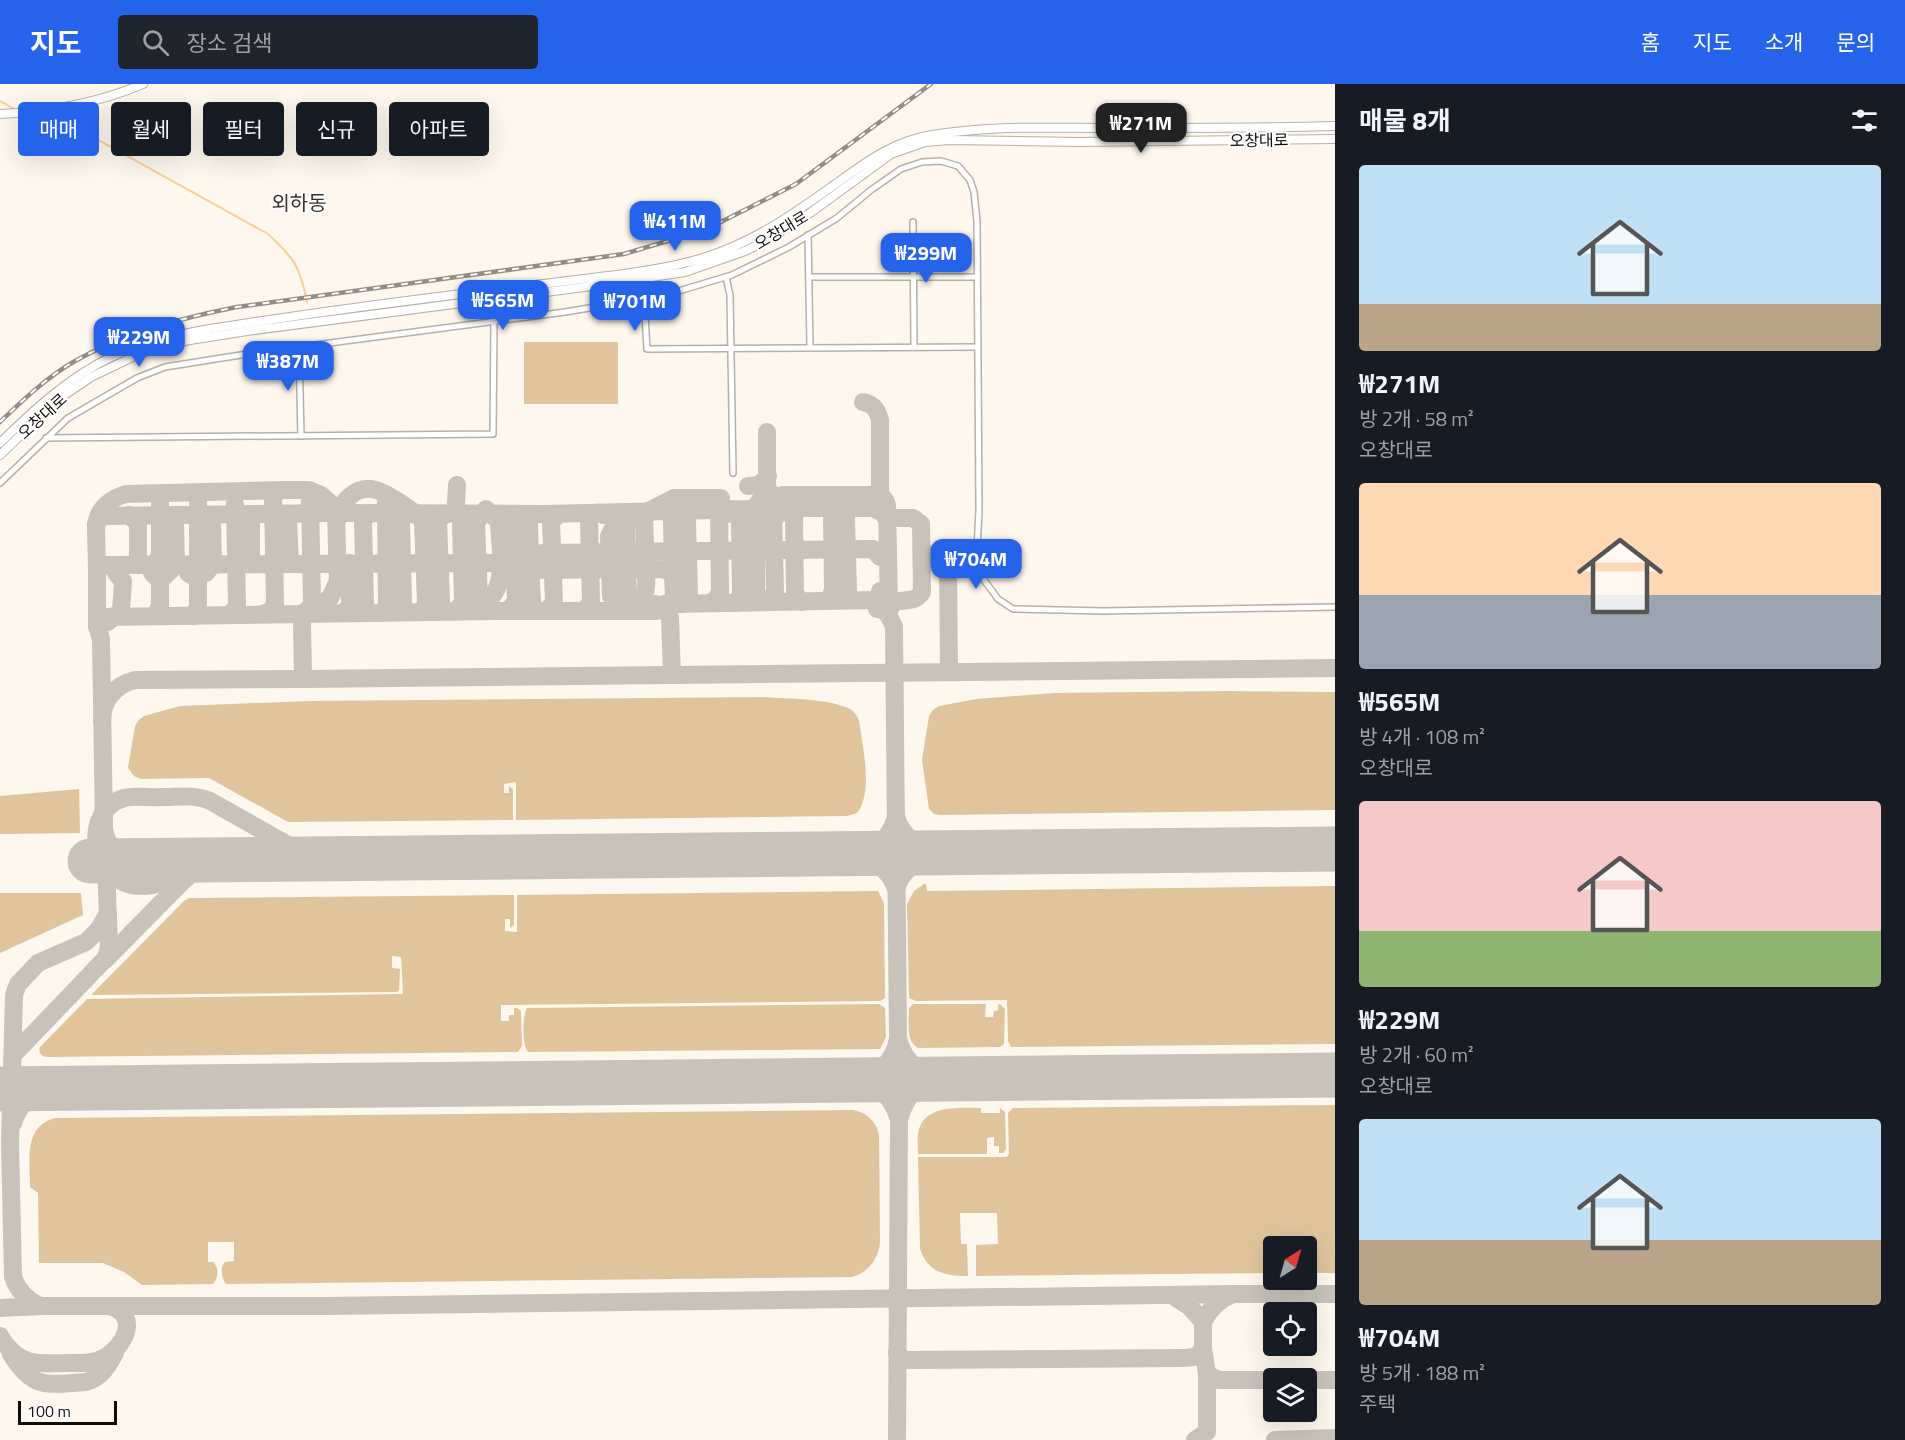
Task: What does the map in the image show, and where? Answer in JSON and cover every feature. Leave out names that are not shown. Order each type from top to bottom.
[{"type":"main road","points":[[0,114],[33,113],[78,104],[118,94],[143,84]]},
{"type":"main road","name":"오창대로","points":[[0,455],[57,400],[91,376],[160,346],[296,320],[325,311],[683,264],[707,257],[761,234],[886,150],[906,140],[934,134],[995,129],[1335,126]]},
{"type":"main road","name":"오창대로","points":[[0,443],[53,393],[87,370],[128,350],[159,339],[188,332],[296,320],[326,320],[572,289],[685,272],[728,258],[766,241],[810,213],[891,154],[925,142],[950,140],[1078,142],[1335,139]]},
{"type":"street","points":[[0,483],[69,418],[137,378],[165,367],[565,312],[662,296],[726,277],[789,247],[837,218],[901,169],[922,162],[941,161],[958,166],[970,180],[974,192],[977,220],[978,510],[976,569],[998,599],[1013,609],[1024,610],[1335,607]]},
{"type":"street","points":[[913,222],[914,347]]},
{"type":"street","points":[[808,235],[810,347]]},
{"type":"street","points":[[726,277],[730,295],[732,349],[733,473]]},
{"type":"street","points":[[809,277],[977,277]]},
{"type":"street","points":[[645,315],[647,349],[977,347]]},
{"type":"street","points":[[46,438],[493,435],[494,321]]},
{"type":"street","points":[[299,347],[301,436]]},
{"type":"shaded area","points":[[524,342],[618,342],[618,404],[524,404]]},
{"type":"shaded area","points":[[1335,692],[1335,810],[939,815],[929,809],[922,760],[929,716],[939,706],[976,699],[1054,693]]},
{"type":"shaded area","points":[[763,697],[819,701],[841,705],[854,712],[859,720],[866,768],[865,793],[857,813],[847,816],[516,820],[516,782],[504,784],[504,793],[509,793],[509,786],[513,789],[513,820],[288,822],[209,778],[141,779],[134,776],[128,768],[135,726],[139,720],[144,716],[180,706],[310,701]]},
{"type":"shaded area","points":[[79,789],[80,833],[0,834],[0,796]]},
{"type":"shaded area","points":[[926,884],[927,891],[1335,886],[1335,1044],[1011,1047],[1008,1041],[1007,1000],[916,1001],[909,998],[907,904],[914,891]]},
{"type":"shaded area","points":[[878,891],[884,903],[885,998],[880,1001],[501,1005],[501,1021],[509,1021],[509,1015],[514,1015],[514,1008],[521,1011],[522,1046],[518,1052],[46,1057],[39,1051],[40,1047],[87,999],[403,994],[401,957],[392,956],[392,968],[400,969],[397,992],[92,994],[189,898],[514,895],[514,925],[510,928],[510,919],[505,919],[505,931],[517,932],[517,895]]},
{"type":"shaded area","points":[[0,893],[81,893],[83,915],[0,953]]},
{"type":"shaded area","points":[[879,1004],[885,1008],[886,1037],[880,1049],[528,1052],[524,1038],[524,1017],[527,1008]]},
{"type":"shaded area","points":[[913,1004],[986,1004],[985,1017],[993,1017],[994,1011],[998,1010],[998,1004],[1001,1005],[1005,1009],[1004,1044],[1000,1047],[918,1048],[909,1036],[909,1008]]},
{"type":"shaded area","points":[[1335,1105],[1335,1273],[1317,1273],[1317,1236],[1263,1236],[1263,1273],[976,1276],[976,1245],[998,1244],[997,1213],[960,1213],[961,1244],[967,1244],[968,1276],[939,1272],[923,1257],[920,1249],[918,1157],[1007,1157],[1009,1154],[1008,1113],[1013,1108]]},
{"type":"shaded area","points":[[952,1108],[981,1108],[981,1113],[1000,1113],[1000,1108],[1005,1112],[1006,1149],[1003,1153],[999,1153],[999,1146],[994,1146],[994,1137],[987,1138],[987,1154],[918,1154],[918,1135],[926,1118],[933,1113]]},
{"type":"shaded area","points":[[853,1110],[870,1118],[879,1134],[880,1243],[877,1255],[871,1264],[863,1272],[852,1277],[226,1284],[222,1276],[222,1267],[225,1262],[234,1261],[234,1242],[208,1242],[208,1262],[213,1262],[217,1270],[213,1284],[142,1285],[124,1272],[103,1263],[39,1263],[38,1193],[30,1187],[30,1146],[38,1128],[55,1118]]},
{"type":"waterway","points":[[0,101],[16,110]]},
{"type":"waterway","points":[[99,140],[268,234],[295,264],[302,280],[307,302]]},
{"type":"taxiway","points":[[863,402],[874,408],[880,420],[880,506]]},
{"type":"taxiway","points":[[767,432],[767,502]]},
{"type":"taxiway","points":[[748,486],[759,485],[768,476]]},
{"type":"taxiway","points":[[456,504],[457,485]]},
{"type":"taxiway","points":[[337,521],[341,508],[350,496],[355,492],[369,489],[394,499],[423,521],[426,604],[421,612]]},
{"type":"taxiway","points":[[769,499],[773,503],[775,591],[773,596],[765,602],[759,599],[756,594],[756,558],[764,551],[756,543],[756,506],[768,489],[777,497],[783,495],[872,495],[884,498],[887,505],[889,606]]},
{"type":"taxiway","points":[[96,524],[106,504],[126,494],[281,490]]},
{"type":"taxiway","points":[[262,614],[271,611],[275,604],[273,500],[275,494],[281,490],[309,490],[321,495],[330,503],[336,515],[338,581],[330,598],[317,608],[307,610]]},
{"type":"taxiway","points":[[611,596],[609,536],[612,530],[674,498],[721,498]]},
{"type":"taxiway","points":[[710,603],[720,592],[719,506],[713,500]]},
{"type":"taxiway","points":[[310,501],[312,601]]},
{"type":"taxiway","points":[[198,503],[198,579]]},
{"type":"taxiway","points":[[382,613],[387,606],[386,503]]},
{"type":"taxiway","points":[[150,565],[160,557],[160,504]]},
{"type":"taxiway","points":[[226,615],[231,614],[237,606],[235,504]]},
{"type":"taxiway","points":[[780,514],[786,508],[794,516],[795,594],[802,602]]},
{"type":"taxiway","points":[[825,601],[830,598],[833,590],[832,516],[839,508],[844,512]]},
{"type":"taxiway","points":[[97,572],[96,526],[100,518],[104,516],[335,513],[545,514],[873,508],[883,513],[886,518],[913,518],[921,524],[922,592],[913,599],[895,602],[889,609],[880,591]]},
{"type":"taxiway","points":[[468,606],[482,603],[492,597],[500,575],[499,522],[486,509]]},
{"type":"taxiway","points":[[728,514],[733,509],[740,519],[741,596],[735,603]]},
{"type":"taxiway","points":[[520,570],[665,569],[673,575],[674,598],[681,604],[689,595],[687,520],[679,511],[672,519],[673,575]]},
{"type":"taxiway","points":[[638,604],[646,589],[646,577],[644,559],[637,553],[645,546],[644,518],[650,512]]},
{"type":"taxiway","points":[[365,605],[363,520],[370,513]]},
{"type":"taxiway","points":[[397,612],[401,609],[403,602],[401,521],[407,513]]},
{"type":"taxiway","points":[[583,611],[591,603],[589,518],[596,513],[603,515]]},
{"type":"taxiway","points":[[203,514],[212,521],[213,564],[206,573]]},
{"type":"taxiway","points":[[251,564],[251,520],[255,515],[260,514]]},
{"type":"taxiway","points":[[290,563],[288,521],[292,515],[296,514]]},
{"type":"taxiway","points":[[435,612],[441,601],[438,521],[445,514]]},
{"type":"taxiway","points":[[471,611],[479,601],[476,521],[484,514]]},
{"type":"taxiway","points":[[508,611],[516,601],[513,521],[519,514],[529,523],[530,563],[523,570]]},
{"type":"taxiway","points":[[546,611],[554,603],[551,521],[560,514]]},
{"type":"taxiway","points":[[621,611],[628,603],[626,520],[632,514]]},
{"type":"taxiway","points":[[129,515],[138,523],[138,565]]},
{"type":"taxiway","points":[[152,573],[160,581],[176,565],[175,522],[166,515]]},
{"type":"taxiway","points":[[846,518],[848,592]]},
{"type":"taxiway","points":[[456,611],[463,603],[461,525]]},
{"type":"taxiway","points":[[542,553],[873,549],[880,557]]},
{"type":"taxiway","points":[[922,554],[938,555],[948,563],[949,672]]},
{"type":"taxiway","points":[[343,613],[350,606],[349,563]]},
{"type":"taxiway","points":[[136,861],[114,850],[104,829],[101,639],[97,626],[97,572],[103,565],[530,563],[532,602],[525,611]]},
{"type":"taxiway","points":[[154,616],[160,607],[160,571]]},
{"type":"taxiway","points":[[108,622],[121,611],[123,581],[116,573]]},
{"type":"taxiway","points":[[188,573],[198,579],[198,608],[192,616]]},
{"type":"taxiway","points":[[97,626],[102,618],[106,617],[656,611],[664,604],[873,600],[883,603],[889,612]]},
{"type":"taxiway","points":[[655,604],[666,611],[670,618],[672,675]]},
{"type":"taxiway","points":[[850,1080],[868,1076],[882,1068],[892,1055],[898,1038],[894,626],[886,612],[877,609]]},
{"type":"taxiway","points":[[302,623],[303,679]]},
{"type":"taxiway","points":[[102,721],[104,706],[111,695],[121,686],[135,680],[1335,668]]},
{"type":"taxiway","points":[[197,860],[153,885],[127,884],[113,875],[103,863],[97,848],[97,832],[101,818],[110,806],[124,798],[198,797],[210,801],[313,859]]},
{"type":"taxiway","points":[[896,817],[908,837],[921,846],[945,853]]},
{"type":"taxiway","points":[[857,854],[870,850],[881,842],[895,820]]},
{"type":"taxiway","points":[[896,889],[903,875],[914,865],[943,853]]},
{"type":"taxiway","points":[[857,854],[884,870],[895,886]]},
{"type":"taxiway","points":[[105,960],[185,879],[202,866],[217,860]]},
{"type":"taxiway","points":[[13,1055],[106,958],[109,947],[106,863]]},
{"type":"taxiway","points":[[108,914],[98,930],[86,942],[38,963],[18,984],[14,995],[10,1143],[13,1277],[23,1295],[40,1306],[327,1306],[1335,1294]]},
{"type":"taxiway","points":[[898,1038],[903,1052],[911,1063],[936,1079]]},
{"type":"taxiway","points":[[897,1440],[899,1120],[912,1094],[922,1085],[936,1079]]},
{"type":"taxiway","points":[[855,1080],[871,1084],[883,1092],[889,1098],[899,1120]]},
{"type":"taxiway","points":[[13,1123],[25,1102],[45,1088]]},
{"type":"taxiway","points":[[1173,1296],[1190,1307],[1203,1322],[1215,1305],[1233,1294]]},
{"type":"taxiway","points":[[0,1308],[43,1306]]},
{"type":"taxiway","points":[[0,1336],[13,1353],[29,1361],[37,1363],[95,1361],[104,1358],[118,1347],[126,1332],[125,1317],[110,1306]]},
{"type":"taxiway","points":[[1195,1440],[1207,1432],[1207,1374],[1203,1348],[1203,1322]]},
{"type":"taxiway","points":[[897,1353],[904,1360],[1185,1358],[1197,1356],[1203,1348]]},
{"type":"taxiway","points":[[11,1354],[27,1374],[42,1383],[51,1384],[92,1380],[104,1370],[115,1353]]},
{"type":"taxiway","points":[[1207,1374],[1219,1380],[1263,1380]]},
{"type":"taxiway","points":[[1317,1380],[1335,1380]]},
{"type":"taxiway","points":[[1275,1440],[1335,1438]]},
{"type":"runway","points":[[90,861],[1335,849]]},
{"type":"runway","points":[[0,1089],[1335,1075]]},
{"type":"railway","points":[[0,422],[26,397],[75,361],[114,342],[195,316],[237,307],[624,254],[705,230],[796,184],[931,84]]},
{"type":"district","name":"외하동","points":[[299,203]]}]
